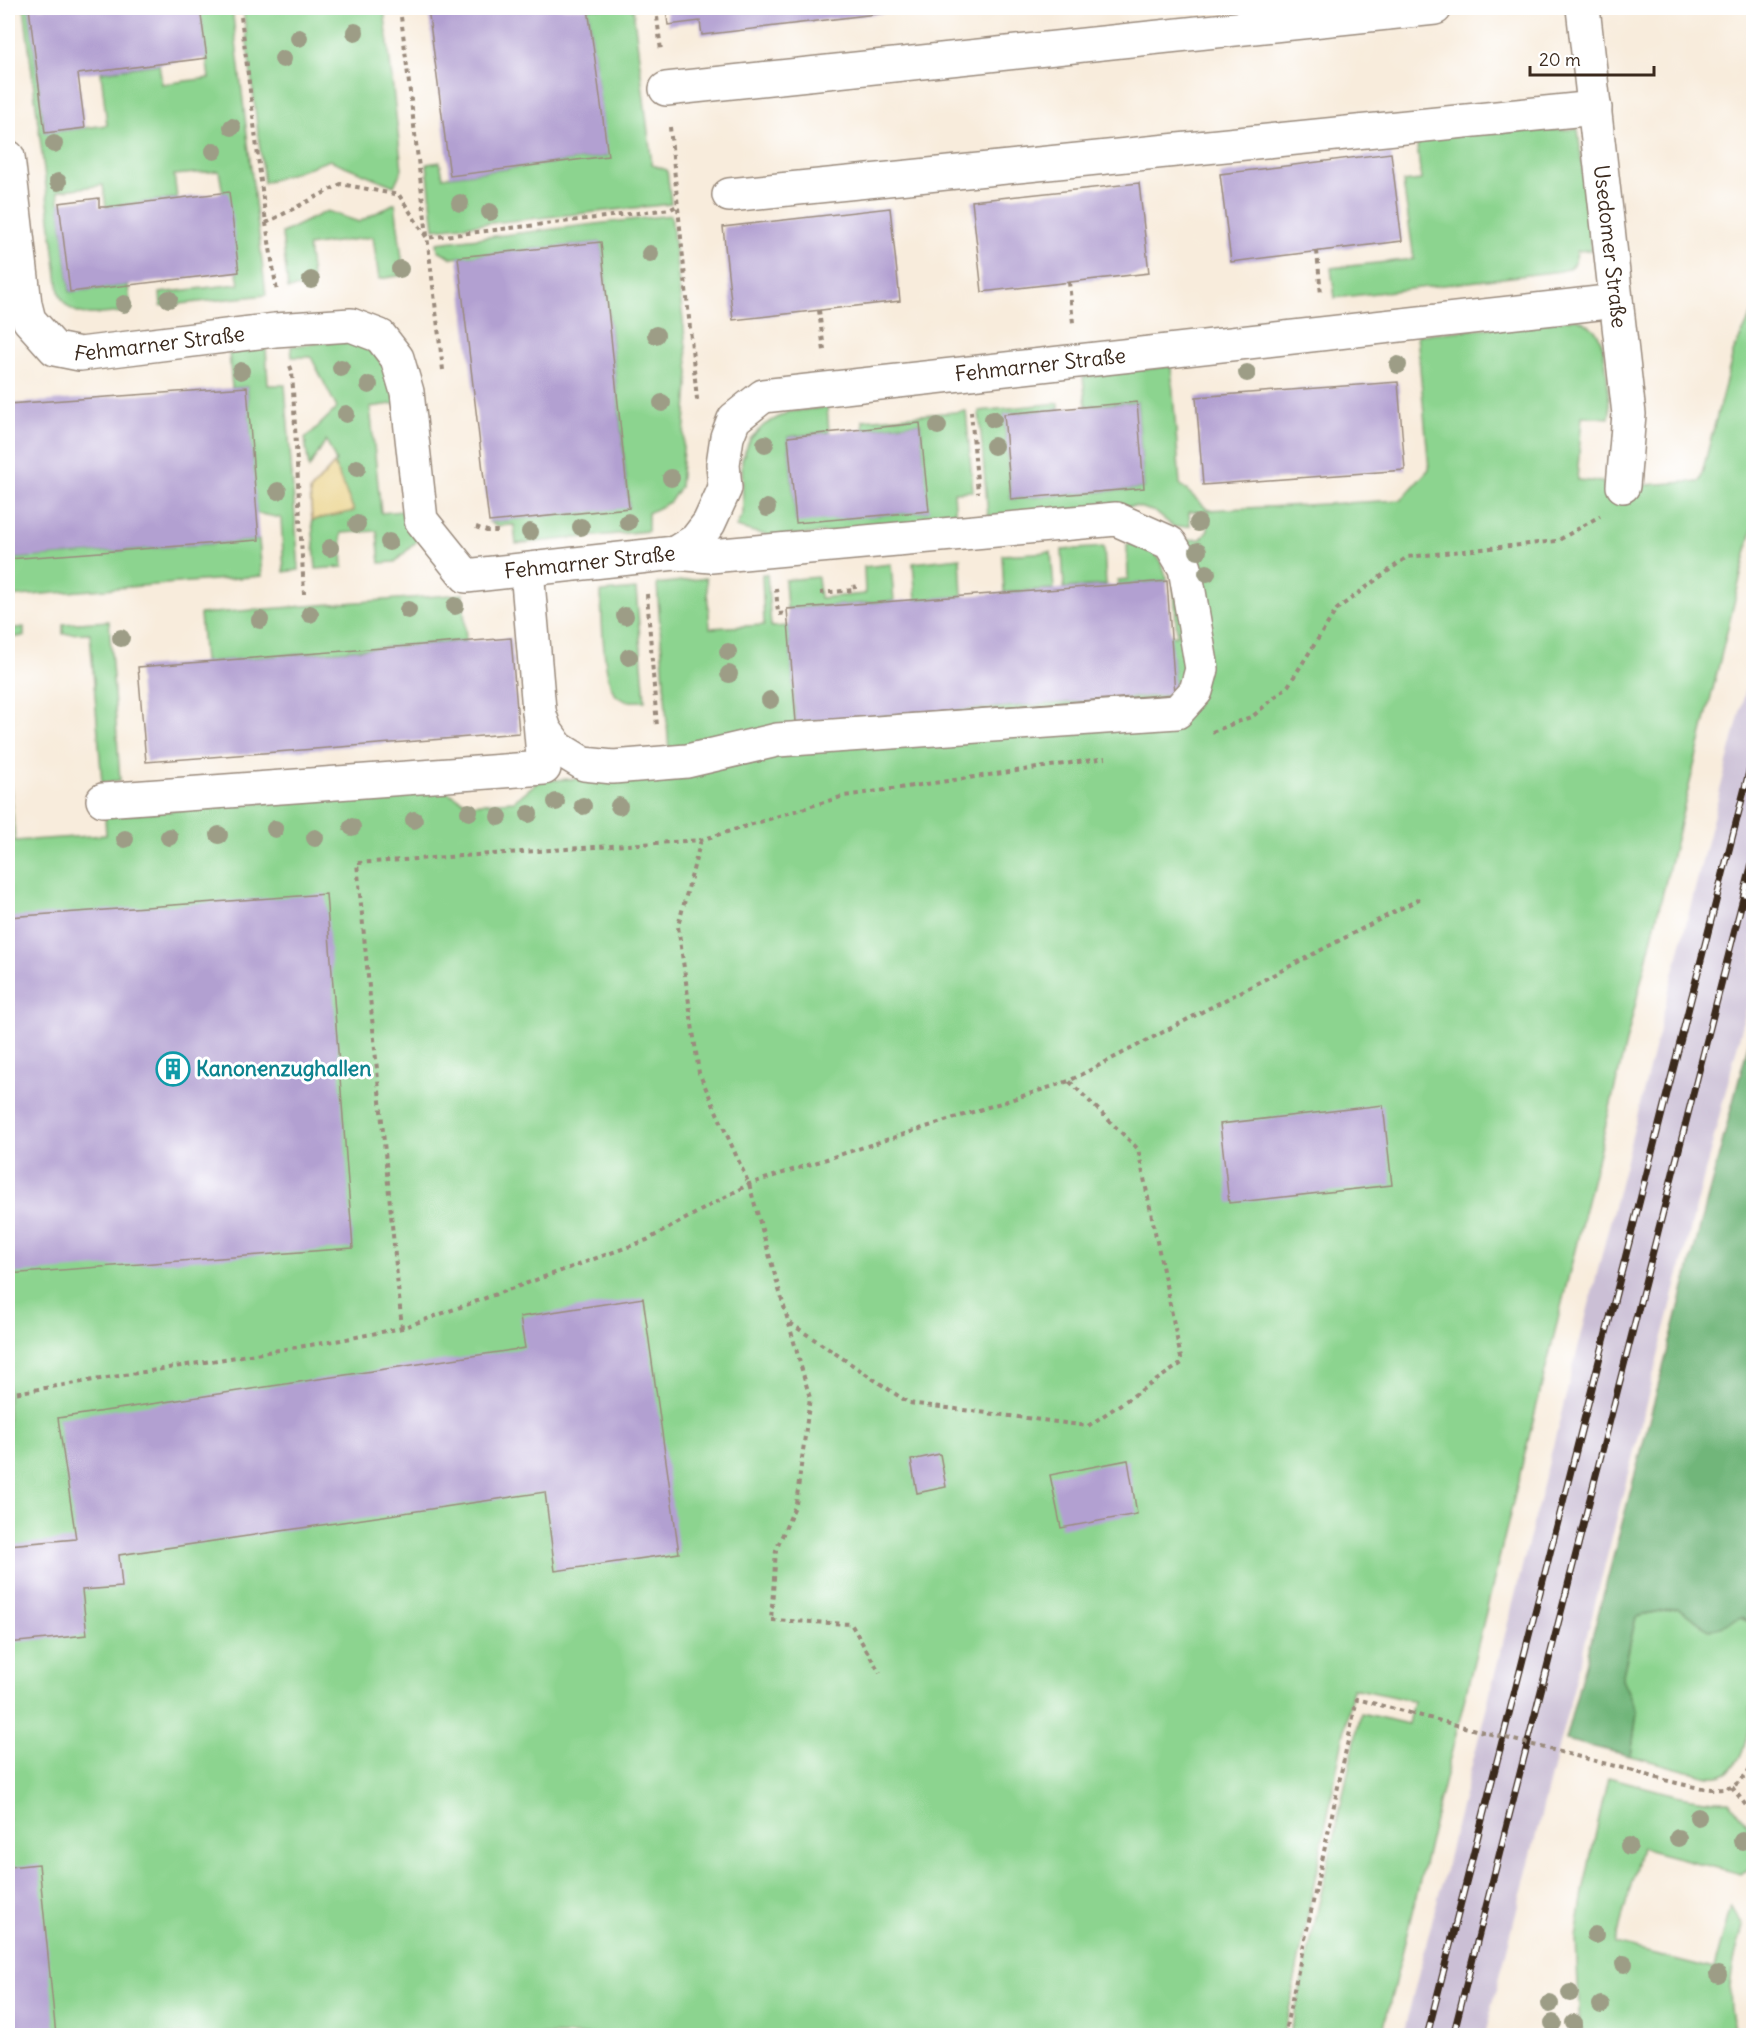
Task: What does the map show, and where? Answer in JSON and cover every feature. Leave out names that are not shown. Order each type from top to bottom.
[{"type":"street","points":[[666,89],[1436,8]]},
{"type":"street","name":"Usedomer Straße","points":[[1583,8],[1629,414],[1623,486]]},
{"type":"street","points":[[729,195],[1595,108]]},
{"type":"street","name":"Fehmarner Straße","points":[[8,157],[28,320],[55,349],[80,354],[275,330],[351,325],[380,336],[397,358],[407,392],[421,520],[466,576],[675,553],[696,540],[709,523],[725,488],[723,464],[727,438],[734,419],[763,396],[1616,301]]},
{"type":"street","points":[[539,712],[545,730],[558,748],[584,764],[613,767],[687,760],[777,740],[1177,712],[1196,691],[1202,669],[1185,568],[1170,543],[1116,519],[711,556],[675,553]]},
{"type":"street","points":[[103,800],[544,768],[527,570]]},
{"type":"path","points":[[400,8],[443,372]]},
{"type":"path","points":[[656,8],[679,205],[697,399],[727,438]]},
{"type":"path","points":[[266,223],[341,184],[399,195],[427,238]]},
{"type":"path","points":[[427,238],[671,209],[679,205]]},
{"type":"path","points":[[1317,251],[1322,304]]},
{"type":"path","points":[[1069,282],[1074,331]]},
{"type":"path","points":[[819,310],[825,358]]},
{"type":"path","points":[[968,372],[981,531]]},
{"type":"path","points":[[1211,733],[1253,716],[1288,686],[1337,609],[1407,556],[1557,541],[1613,509],[1623,486]]},
{"type":"path","points":[[471,525],[487,531],[503,531]]},
{"type":"path","points":[[646,587],[660,763]]},
{"type":"path","points":[[820,592],[855,590]]},
{"type":"path","points":[[778,614],[788,613]]},
{"type":"path","points":[[402,1328],[357,863],[701,840],[844,796],[1111,758]]},
{"type":"path","points":[[701,840],[678,926],[699,1072],[749,1184],[810,1398],[796,1504],[776,1550],[771,1620],[850,1624],[880,1673]]},
{"type":"path","points":[[8,1394],[402,1328],[647,1240],[749,1184],[1069,1081],[1423,897]]},
{"type":"path","points":[[790,1323],[909,1403],[1088,1426],[1182,1363],[1138,1149],[1069,1081]]},
{"type":"path","points":[[1284,2036],[1357,1699],[1697,1787],[1717,1790],[1732,1787],[1749,1772],[1754,1761]]},
{"type":"path","points":[[1732,1787],[1754,1816]]},
{"type":"shaded area","points":[[1753,661],[1753,984],[1485,2035],[1403,2035]]},
{"type":"green space","points":[[24,8],[29,8],[45,133],[107,125],[101,72],[159,64],[162,84],[209,78],[200,8],[232,8],[266,295],[161,306],[160,293],[239,284],[219,171],[174,175],[177,198],[106,207],[103,185],[58,191],[70,292],[128,285],[131,311],[79,313],[64,302],[59,292]]},
{"type":"green space","points":[[243,8],[384,8],[402,169],[394,186],[330,160],[264,183]]},
{"type":"green space","points":[[588,8],[633,8],[652,165],[667,170],[671,204],[434,229],[427,164],[440,162],[443,177],[607,156]]},
{"type":"green space","points":[[1578,129],[1591,250],[1577,251],[1576,259],[1571,267],[1561,271],[1335,298],[1331,268],[1414,259],[1403,182],[1421,180],[1416,135]]},
{"type":"green space","points":[[395,203],[404,275],[379,279],[373,237],[308,246],[313,286],[288,289],[282,233],[327,211],[359,222]]},
{"type":"green space","points":[[671,215],[689,373],[680,487],[670,502],[648,513],[648,531],[516,544],[514,525],[496,526],[489,522],[629,507],[601,242],[452,258],[438,250],[437,243]]},
{"type":"green space","points":[[1753,312],[1753,526],[1382,2035],[1290,2035],[1361,1713],[1408,1724],[1413,1701],[1353,1688],[1284,2035],[8,2035],[8,762],[15,841],[106,835],[105,816],[440,788],[469,804],[514,801],[539,781],[602,777],[626,781],[671,779],[657,584],[706,578],[710,628],[764,625],[762,574],[767,574],[771,627],[789,626],[796,722],[1175,695],[1170,636],[1177,635],[1171,541],[1201,539],[1208,530],[1208,511],[1189,512],[1190,526],[1174,527],[1155,512],[1135,506],[988,516],[979,411],[1059,403],[1059,409],[1004,414],[1011,499],[1144,488],[1137,402],[1086,406],[1083,377],[1171,366],[1180,484],[1208,510],[1401,500],[1429,469],[1417,335],[1577,319],[1595,330],[1602,343],[1610,412],[1609,418],[1582,416],[1577,480],[1603,482],[1604,488],[1700,481],[1734,350]]},
{"type":"green space","points":[[338,341],[353,344],[373,353],[386,369],[401,403],[370,407],[381,513],[413,510],[419,539],[395,562],[380,563],[377,531],[341,533],[343,567],[316,569],[312,520],[354,511],[326,440],[309,468],[305,439],[337,408],[311,357],[292,357],[291,346]]},
{"type":"green space","points":[[266,347],[268,385],[285,385],[299,570],[284,572],[281,518],[256,513],[247,387],[232,388],[229,353]]},
{"type":"green space","points":[[827,407],[829,432],[788,437],[796,522],[928,511],[920,423],[863,429],[863,420],[966,411],[973,491],[954,492],[956,522],[772,537],[736,527],[743,513],[742,460],[750,439],[764,425],[788,412]]},
{"type":"green space","points":[[259,540],[262,576],[8,597],[8,559]]},
{"type":"green space","points":[[1145,543],[1160,560],[1167,581],[1118,585],[1118,580],[1128,579],[1127,544]]},
{"type":"green space","points":[[1104,547],[1106,585],[1064,588],[1062,550]]},
{"type":"green space","points":[[1051,552],[1054,589],[1004,592],[1002,555]]},
{"type":"green space","points":[[960,558],[962,596],[916,600],[913,563]]},
{"type":"green space","points":[[891,564],[894,601],[787,609],[785,580],[818,577],[820,598],[865,594],[864,567]]},
{"type":"green space","points":[[636,589],[645,701],[628,701],[618,697],[609,679],[604,648],[601,592]]},
{"type":"green space","points":[[463,594],[466,641],[204,662],[200,614]]},
{"type":"green space","points":[[109,621],[120,780],[102,783],[90,633],[63,634],[63,624]]},
{"type":"green space","points":[[24,627],[24,636],[8,638],[8,629]]},
{"type":"green space","points":[[1753,1026],[1753,1624],[1741,1618],[1710,1630],[1678,1608],[1636,1617],[1622,1679],[1637,1712],[1631,1756],[1565,1740]]},
{"type":"green space","points":[[1678,1608],[1709,1630],[1741,1618],[1753,1624],[1753,1689],[1746,1739],[1739,1759],[1727,1772],[1711,1776],[1631,1756],[1637,1712],[1622,1679],[1636,1617]]},
{"type":"green space","points":[[1608,1777],[1684,1797],[1730,1801],[1753,1833],[1753,1867],[1740,1874],[1641,1848],[1615,1944],[1714,1969],[1731,1906],[1743,1926],[1729,1995],[1732,2022],[1737,2035],[1580,2035],[1576,1938],[1583,1892]]},
{"type":"sand","points":[[334,464],[354,511],[312,520],[310,491]]},
{"type":"building","points":[[29,8],[200,8],[207,58],[78,74],[85,128],[45,133]]},
{"type":"building","points":[[428,8],[588,8],[608,156],[450,176]]},
{"type":"building","points":[[666,8],[917,9],[702,35],[700,21],[668,25]]},
{"type":"building","points":[[1391,153],[1402,241],[1231,262],[1220,174]]},
{"type":"building","points":[[1139,183],[1149,273],[982,292],[972,201]]},
{"type":"building","points":[[229,192],[239,272],[70,292],[59,203],[99,198],[99,207],[106,207]]},
{"type":"building","points":[[890,208],[900,301],[733,320],[723,227]]},
{"type":"building","points":[[601,242],[629,508],[489,522],[458,257]]},
{"type":"building","points":[[1398,382],[1405,470],[1203,485],[1196,397]]},
{"type":"building","points":[[247,387],[259,540],[8,559],[8,404]]},
{"type":"building","points":[[1137,402],[1144,488],[1011,499],[1004,414]]},
{"type":"building","points":[[920,423],[929,511],[796,523],[788,437]]},
{"type":"building","points":[[1167,581],[1175,694],[796,722],[787,609]]},
{"type":"building","points":[[511,638],[519,733],[146,762],[138,667]]},
{"type":"building","points":[[326,894],[353,1248],[8,1274],[8,917]]},
{"type":"building","points":[[1383,1105],[1392,1185],[1229,1203],[1220,1124]]},
{"type":"building","points":[[643,1298],[679,1553],[555,1571],[545,1492],[119,1555],[122,1587],[82,1590],[87,1635],[8,1643],[8,1545],[76,1539],[58,1418],[525,1348],[520,1317]]},
{"type":"building","points":[[940,1454],[946,1487],[917,1493],[911,1460]]},
{"type":"building","points":[[1128,1460],[1137,1514],[1061,1528],[1050,1475]]},
{"type":"building","points":[[39,1864],[56,2036],[8,2036],[8,1867]]},
{"type":"railway","points":[[1427,2036],[1754,752]]},
{"type":"railway","points":[[1453,2036],[1754,855]]},
{"type":"place","name":"Kanonenzughallen","points":[[173,1069]]}]
